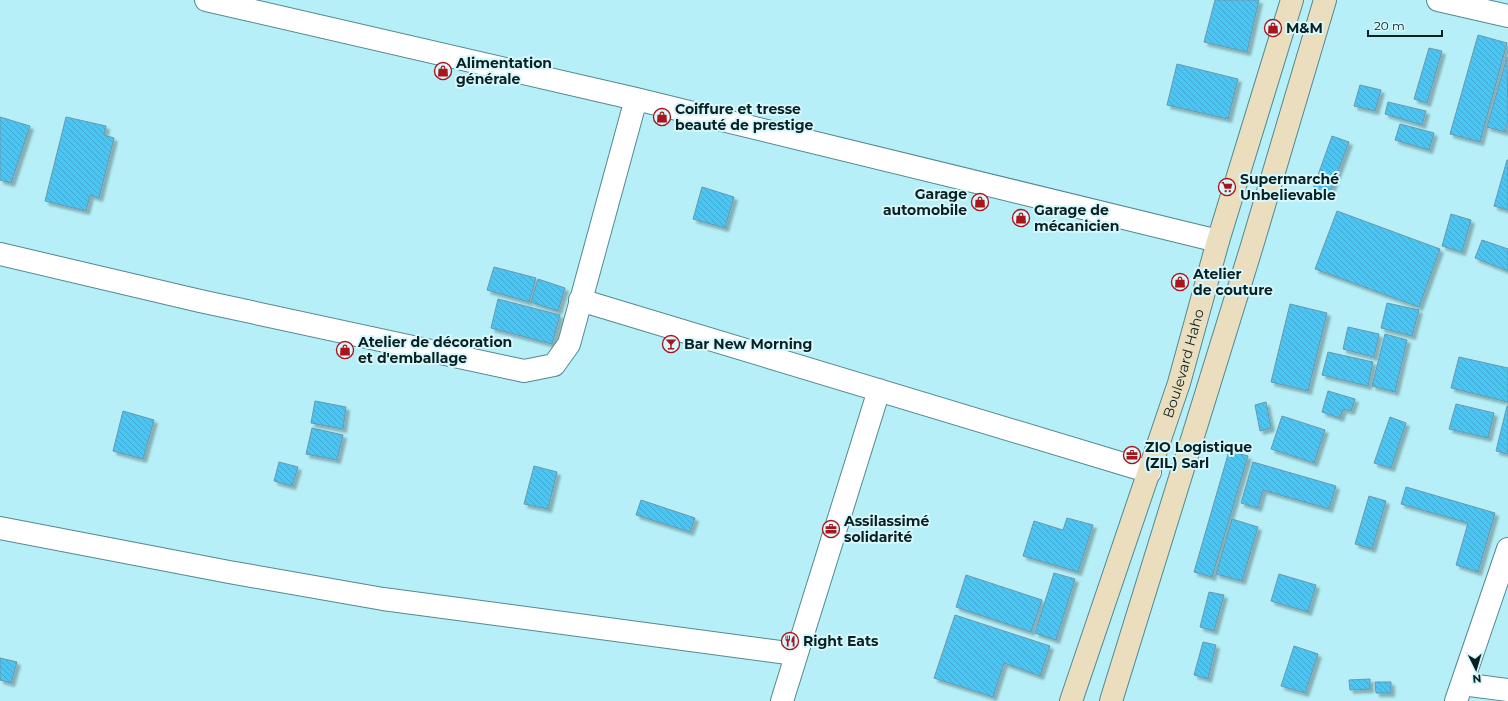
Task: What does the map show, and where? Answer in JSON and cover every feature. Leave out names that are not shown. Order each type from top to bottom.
[{"type":"main road","name":"Boulevard Haho","points":[[1071,701],[1179,384],[1218,241],[1292,0]]},
{"type":"main road","name":"Boulevard Haho","points":[[1111,701],[1251,249],[1325,0]]},
{"type":"street","points":[[1438,0],[1508,16]]},
{"type":"street","points":[[218,1],[636,99],[1218,241]]},
{"type":"street","points":[[0,254],[200,301],[524,371],[554,365],[569,344],[636,99]]},
{"type":"street","points":[[580,300],[1150,472]]},
{"type":"street","points":[[782,701],[795,654],[879,390]]},
{"type":"street","points":[[0,528],[228,572],[383,599],[795,654]]},
{"type":"street","points":[[1508,549],[1459,692],[1508,690]]},
{"type":"building","points":[[1215,0],[1259,0],[1247,52],[1204,42]]},
{"type":"building","points":[[1478,35],[1507,43],[1480,142],[1450,134]]},
{"type":"building","points":[[1429,48],[1442,51],[1427,103],[1414,99]]},
{"type":"building","points":[[1507,57],[1508,121],[1505,132],[1487,127]]},
{"type":"building","points":[[1177,64],[1238,79],[1228,119],[1167,105]]},
{"type":"building","points":[[1360,85],[1381,90],[1375,111],[1354,106]]},
{"type":"building","points":[[1388,102],[1426,111],[1422,125],[1385,114]]},
{"type":"building","points":[[0,117],[30,126],[11,183],[0,180]]},
{"type":"building","points":[[66,117],[106,126],[104,135],[114,138],[99,198],[90,195],[86,211],[45,201]]},
{"type":"building","points":[[1400,124],[1434,133],[1429,150],[1395,140]]},
{"type":"building","points":[[1332,136],[1349,142],[1329,195],[1313,189]]},
{"type":"building","points":[[1508,160],[1508,210],[1494,206]]},
{"type":"building","points":[[702,187],[734,197],[725,228],[693,219]]},
{"type":"building","points":[[1337,211],[1440,249],[1419,307],[1315,269]]},
{"type":"building","points":[[1451,214],[1471,220],[1462,252],[1442,246]]},
{"type":"building","points":[[1482,240],[1508,249],[1508,271],[1475,258]]},
{"type":"building","points":[[494,267],[536,278],[529,302],[487,290]]},
{"type":"building","points":[[538,279],[565,288],[558,311],[531,302]]},
{"type":"building","points":[[498,299],[560,315],[552,344],[491,328]]},
{"type":"building","points":[[1387,303],[1419,310],[1412,336],[1381,328]]},
{"type":"building","points":[[1290,304],[1327,313],[1308,391],[1271,382]]},
{"type":"building","points":[[1348,327],[1379,334],[1374,357],[1343,349]]},
{"type":"building","points":[[1385,334],[1407,340],[1395,392],[1372,386]]},
{"type":"building","points":[[1328,352],[1373,362],[1368,386],[1322,375]]},
{"type":"building","points":[[1459,357],[1508,368],[1508,402],[1451,388]]},
{"type":"building","points":[[1328,391],[1355,399],[1351,411],[1343,409],[1340,418],[1322,412]]},
{"type":"building","points":[[315,401],[346,407],[343,429],[311,423]]},
{"type":"building","points":[[1266,402],[1271,428],[1260,431],[1255,405]]},
{"type":"building","points":[[1456,404],[1494,413],[1488,438],[1449,429]]},
{"type":"building","points":[[1508,406],[1508,454],[1496,451]]},
{"type":"building","points":[[123,411],[154,420],[143,459],[113,451]]},
{"type":"building","points":[[1282,416],[1325,430],[1314,463],[1271,449]]},
{"type":"building","points":[[1390,417],[1406,423],[1391,468],[1374,463]]},
{"type":"building","points":[[312,428],[343,435],[337,460],[306,454]]},
{"type":"building","points":[[1229,451],[1248,456],[1212,577],[1194,572]]},
{"type":"building","points":[[279,462],[298,467],[292,486],[274,481]]},
{"type":"building","points":[[1253,462],[1336,486],[1329,509],[1263,490],[1258,508],[1241,503]]},
{"type":"building","points":[[534,466],[557,472],[548,509],[524,504]]},
{"type":"building","points":[[1406,487],[1495,513],[1478,572],[1456,565],[1468,523],[1401,504]]},
{"type":"building","points":[[1369,496],[1386,501],[1372,549],[1355,544]]},
{"type":"building","points":[[641,500],[695,518],[690,532],[636,515]]},
{"type":"building","points":[[1067,518],[1093,525],[1078,572],[1023,556],[1034,521],[1063,530]]},
{"type":"building","points":[[1232,519],[1258,527],[1242,581],[1216,574]]},
{"type":"building","points":[[1054,573],[1075,579],[1056,640],[1035,633]]},
{"type":"building","points":[[1279,574],[1316,585],[1308,612],[1271,601]]},
{"type":"building","points":[[966,575],[1042,600],[1031,632],[956,607]]},
{"type":"building","points":[[1209,592],[1224,595],[1214,631],[1200,627]]},
{"type":"building","points":[[955,615],[1050,646],[1040,676],[1004,663],[993,697],[934,678]]},
{"type":"building","points":[[1203,642],[1216,645],[1208,679],[1194,675]]},
{"type":"building","points":[[1294,646],[1318,654],[1305,693],[1281,686]]},
{"type":"building","points":[[0,658],[17,662],[11,683],[0,680]]},
{"type":"building","points":[[1370,679],[1370,689],[1350,690],[1349,680]]},
{"type":"building","points":[[1375,682],[1391,682],[1391,693],[1376,693]]},
{"type":"place","name":"M&M","points":[[1273,28]]},
{"type":"place","name":"Alimentation générale","points":[[443,71]]},
{"type":"place","name":"Coiffure et tresse beauté de prestige","points":[[662,117]]},
{"type":"place","name":"Supermarché Unbelievable","points":[[1227,187]]},
{"type":"place","name":"Garage automobile","points":[[980,202]]},
{"type":"place","name":"Garage de mécanicien","points":[[1021,218]]},
{"type":"place","name":"Atelier de couture","points":[[1180,282]]},
{"type":"place","name":"Bar New Morning","points":[[671,344]]},
{"type":"place","name":"Atelier de décoration et d'emballage","points":[[345,350]]},
{"type":"place","name":"ZIO Logistique (ZIL) Sarl","points":[[1132,455]]},
{"type":"place","name":"Assilassimé solidarité","points":[[831,529]]},
{"type":"place","name":"Right Eats","points":[[790,641]]}]
